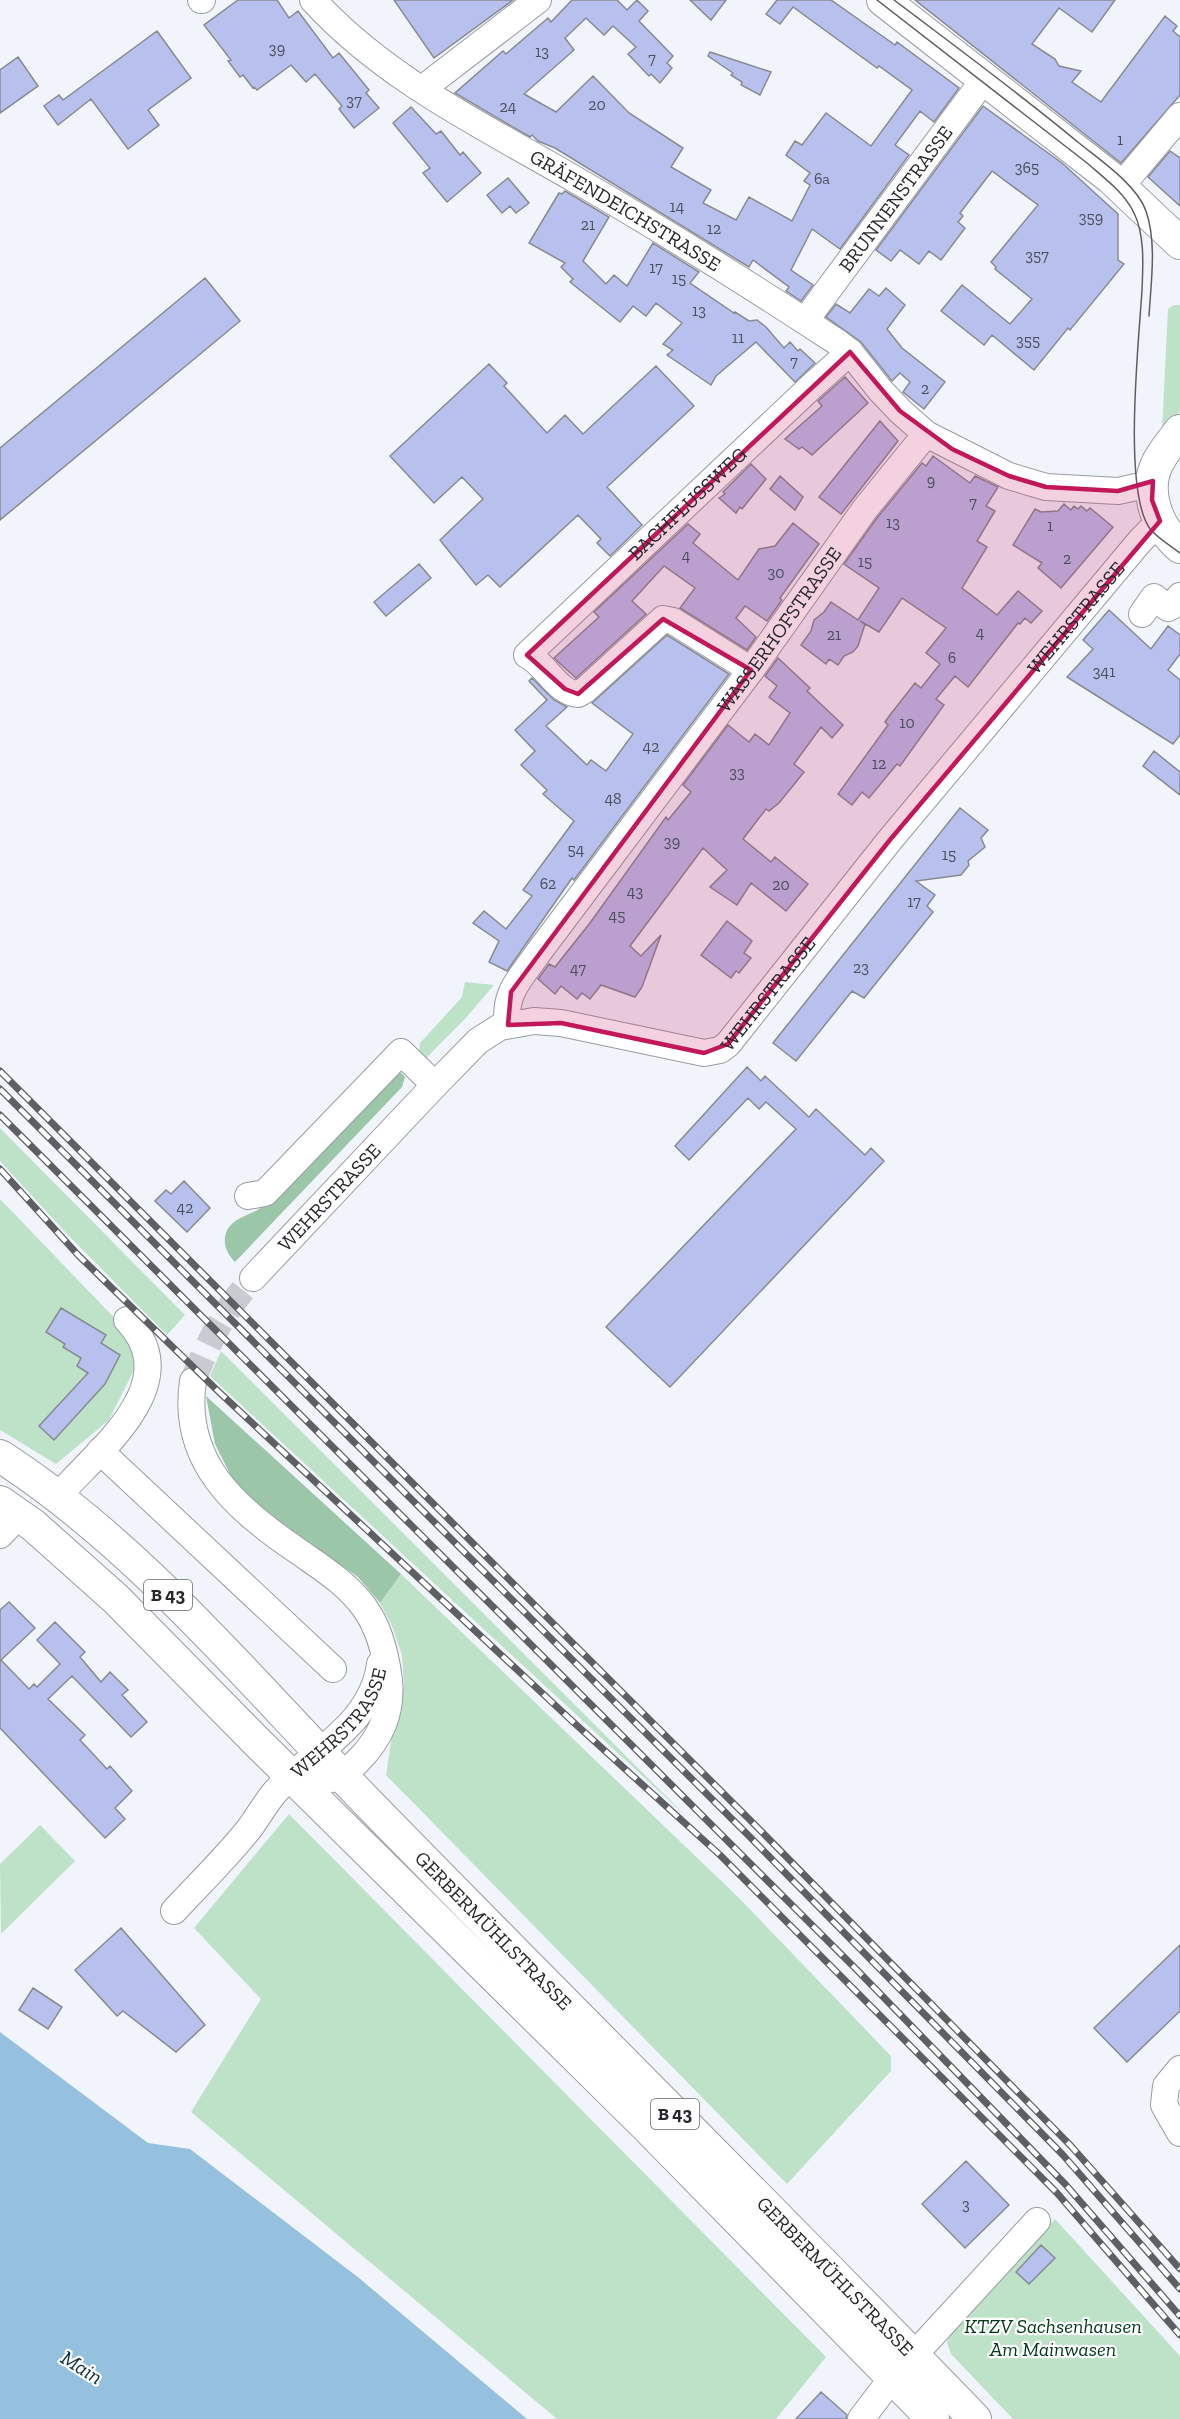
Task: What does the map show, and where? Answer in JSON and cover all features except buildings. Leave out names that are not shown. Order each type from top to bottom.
[{"type":"main road","points":[[883,0],[1130,194],[1180,243]]},
{"type":"main road","points":[[1180,431],[1158,462],[1153,481],[1152,500],[1160,521],[1180,547]]},
{"type":"main road","name":"GERBERMÜHLSTRASSE","points":[[0,1456],[58,1496],[148,1574],[903,2366],[933,2419]]},
{"type":"main road","name":"GERBERMÜHLSTRASSE","points":[[6,1517],[105,1588],[291,1777],[647,2127],[903,2366],[975,2419]]},
{"type":"street","name":"GRÄFENDEICHSTRASSE","points":[[314,0],[359,44],[446,107],[572,178],[804,321],[850,352],[880,390],[926,434]]},
{"type":"street","points":[[422,89],[537,0]]},
{"type":"street","name":"BRUNNENSTRASSE","points":[[804,321],[985,78]]},
{"type":"street","points":[[1130,194],[1180,116]]},
{"type":"street","name":"BACHFLUSSWEG","points":[[751,670],[673,621],[663,618],[609,670],[578,693],[565,689],[535,659],[526,656],[850,352]]},
{"type":"street","points":[[926,434],[1009,476],[1046,487],[1118,491],[1153,481]]},
{"type":"street","name":"WASSERHOFSTRASSE","points":[[508,1025],[506,1010],[511,992],[751,670],[865,509],[926,434]]},
{"type":"street","name":"WEHRSTRASSE","points":[[253,1278],[435,1085],[478,1041],[492,1032],[508,1025],[534,1021],[561,1023],[704,1053],[720,1050],[728,1044],[889,841],[1128,555],[1160,521]]},
{"type":"street","points":[[1142,614],[1154,597],[1168,608],[1180,596]]},
{"type":"street","points":[[248,1196],[265,1193],[401,1052],[435,1085]]},
{"type":"street","points":[[58,1496],[100,1451],[142,1396],[147,1381],[148,1367],[145,1351],[138,1332],[127,1320]]},
{"type":"street","name":"WEHRSTRASSE","points":[[193,1381],[192,1410],[197,1439],[202,1455],[218,1484],[230,1499],[256,1522],[332,1575],[354,1595],[366,1610],[382,1649],[389,1708],[385,1722],[370,1748],[341,1776],[319,1781],[291,1777]]},
{"type":"street","points":[[100,1451],[333,1669]]},
{"type":"street","name":"WEHRSTRASSE","points":[[291,1777],[359,1716],[369,1701],[377,1679],[382,1649]]},
{"type":"street","points":[[174,1911],[249,1829],[266,1803],[291,1777]]},
{"type":"street","points":[[1180,2069],[1166,2086],[1164,2105],[1180,2133]]},
{"type":"street","points":[[861,2419],[903,2366],[1037,2221]]},
{"type":"highlighted area","points":[[850,352],[900,411],[952,449],[1009,476],[1046,487],[1118,491],[1153,481],[1152,500],[1160,521],[889,841],[728,1044],[704,1053],[561,1023],[508,1025],[511,992],[751,670],[663,619],[578,694],[565,689],[527,655]]},
{"type":"green space","points":[[1174,305],[1180,305],[1180,411],[1167,428],[1162,430],[1168,309]]},
{"type":"green space","points":[[465,982],[494,985],[465,1019],[424,1060],[419,1053],[420,1043],[462,997]]},
{"type":"green space","points":[[401,1073],[405,1077],[402,1087],[235,1262],[225,1245],[229,1227],[238,1219],[266,1204],[391,1074]]},
{"type":"green space","points":[[0,1128],[185,1315],[167,1335],[68,1235],[0,1161]]},
{"type":"green space","points":[[0,1199],[125,1329],[137,1364],[109,1420],[56,1464],[0,1430]]},
{"type":"green space","points":[[221,1351],[689,1819],[210,1376]]},
{"type":"green space","points":[[206,1396],[401,1574],[380,1603],[358,1577],[262,1509],[233,1480],[215,1444]]},
{"type":"green space","points":[[401,1574],[737,1896],[891,2056],[891,2071],[787,2184],[386,1775],[404,1685],[402,1655],[392,1626],[380,1603]]},
{"type":"green space","points":[[289,1814],[826,2357],[776,2419],[557,2419],[191,2112],[261,1999],[194,1928]]},
{"type":"green space","points":[[40,1825],[75,1861],[1,1934],[0,1864]]},
{"type":"green space","name":"KTZV Sachsenhausen Am Mainwasen","points":[[1055,2219],[1180,2356],[1180,2419],[1013,2419],[951,2354],[948,2339],[963,2315]]},
{"type":"water","name":"Main","points":[[0,2032],[148,2143],[190,2149],[359,2278],[527,2419],[0,2419]]},
{"type":"tunnel","points":[[193,1381],[218,1326],[253,1278]]},
{"type":"tram line","points":[[877,0],[1087,163],[1107,180],[1130,205],[1138,222],[1143,261],[1134,416],[1137,485],[1142,512],[1151,530],[1180,553]]},
{"type":"tram line","points":[[894,0],[1034,106],[1107,165],[1135,192],[1146,211],[1151,236],[1149,316]]},
{"type":"railway","points":[[0,1071],[756,1826],[1071,2146],[1180,2269]]},
{"type":"railway","points":[[0,1089],[748,1835],[1063,2155],[1180,2289]]},
{"type":"railway","points":[[0,1115],[857,1970],[1066,2185],[1180,2316]]},
{"type":"railway","points":[[0,1169],[79,1256],[220,1393],[571,1720],[720,1855],[1057,2193],[1180,2335]]}]
